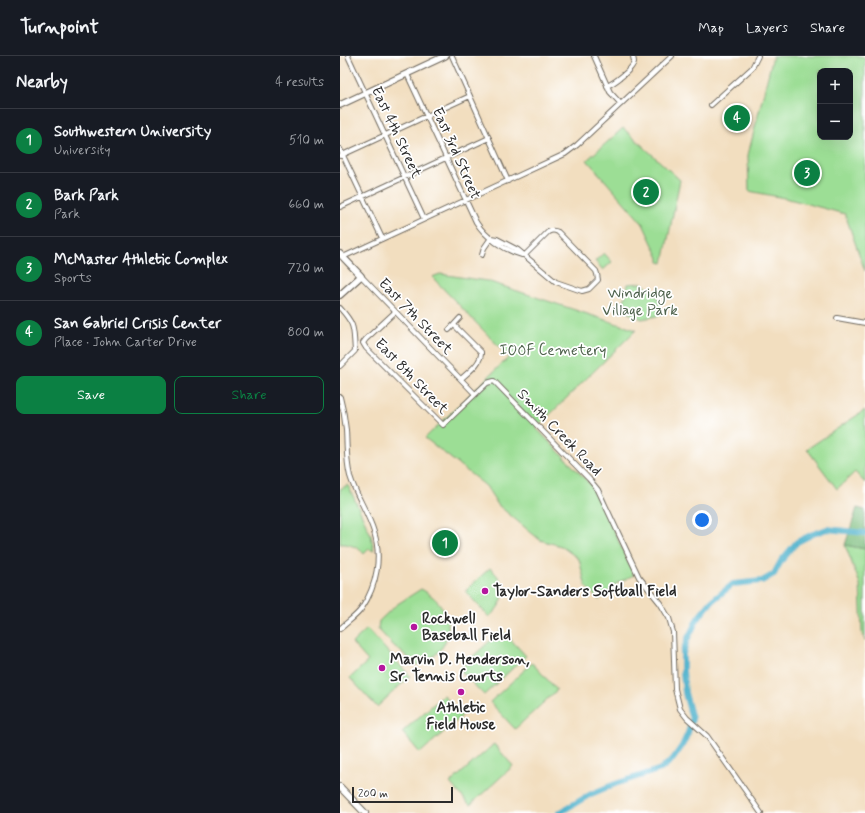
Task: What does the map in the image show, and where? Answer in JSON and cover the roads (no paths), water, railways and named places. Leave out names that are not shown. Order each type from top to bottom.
[{"type":"main road","points":[[340,787],[365,813]]},
{"type":"street","name":"East 4th Street","points":[[348,56],[424,219]]},
{"type":"street","points":[[340,105],[445,56]]},
{"type":"street","points":[[452,56],[508,181]]},
{"type":"street","points":[[594,56],[610,92],[621,104]]},
{"type":"street","points":[[607,86],[615,82],[632,66],[634,62],[633,56]]},
{"type":"street","points":[[342,255],[565,154],[577,145],[672,56]]},
{"type":"street","points":[[711,105],[752,68],[758,56]]},
{"type":"street","name":"East 3rd Street","points":[[407,74],[465,200],[476,222],[485,234],[495,243],[525,255],[542,269],[552,280],[586,291],[598,280],[598,274],[596,271],[555,230],[548,232],[525,255]]},
{"type":"street","points":[[341,155],[470,96]]},
{"type":"street","points":[[340,207],[489,138]]},
{"type":"street","points":[[340,149],[341,155],[382,238]]},
{"type":"street","points":[[482,255],[484,248],[491,238]]},
{"type":"street","name":"East 7th Street","points":[[342,255],[475,394]]},
{"type":"street","points":[[340,295],[361,276]]},
{"type":"street","points":[[340,308],[353,325],[355,351],[340,366]]},
{"type":"street","name":"East 8th Street","points":[[395,312],[363,343],[366,348],[443,425]]},
{"type":"street","points":[[449,330],[460,318]]},
{"type":"street","points":[[837,318],[865,323]]},
{"type":"street","points":[[454,325],[481,352],[481,357],[478,362],[461,379]]},
{"type":"street","name":"Smith Creek Road","points":[[443,425],[475,394],[489,382],[494,381],[589,479],[598,490],[639,578],[660,603],[669,618],[673,632],[674,689],[680,709],[687,718],[707,736],[761,813]]},
{"type":"street","points":[[340,397],[345,424],[350,476],[357,497],[374,532],[377,541],[378,558],[373,585],[364,605],[357,614],[340,629]]},
{"type":"waterway","points":[[559,813],[591,794],[615,784],[661,769],[673,759],[682,746],[692,719],[685,693],[683,653],[687,640],[698,618],[712,601],[733,584],[762,581],[774,574],[781,561],[797,542],[813,534],[827,529],[865,533]]},
{"type":"place","name":"San Gabriel Crisis Center","points":[[737,118]]},
{"type":"place","name":"McMaster Athletic Complex","points":[[807,173]]},
{"type":"place","name":"Bark Park","points":[[646,192]]},
{"type":"place","name":"Southwestern University","points":[[445,543]]},
{"type":"place","name":"Taylor-Sanders Softball Field","points":[[485,591]]},
{"type":"place","name":"Rockwell Baseball Field","points":[[414,627]]},
{"type":"place","name":"Marvin D. Henderson, Sr. Tennis Courts","points":[[382,668]]},
{"type":"place","name":"Athletic Field House","points":[[461,692]]},
{"type":"park label","name":"Windridge Village Park","points":[[640,302]]},
{"type":"park label","name":"IOOF Cemetery","points":[[553,350]]}]
